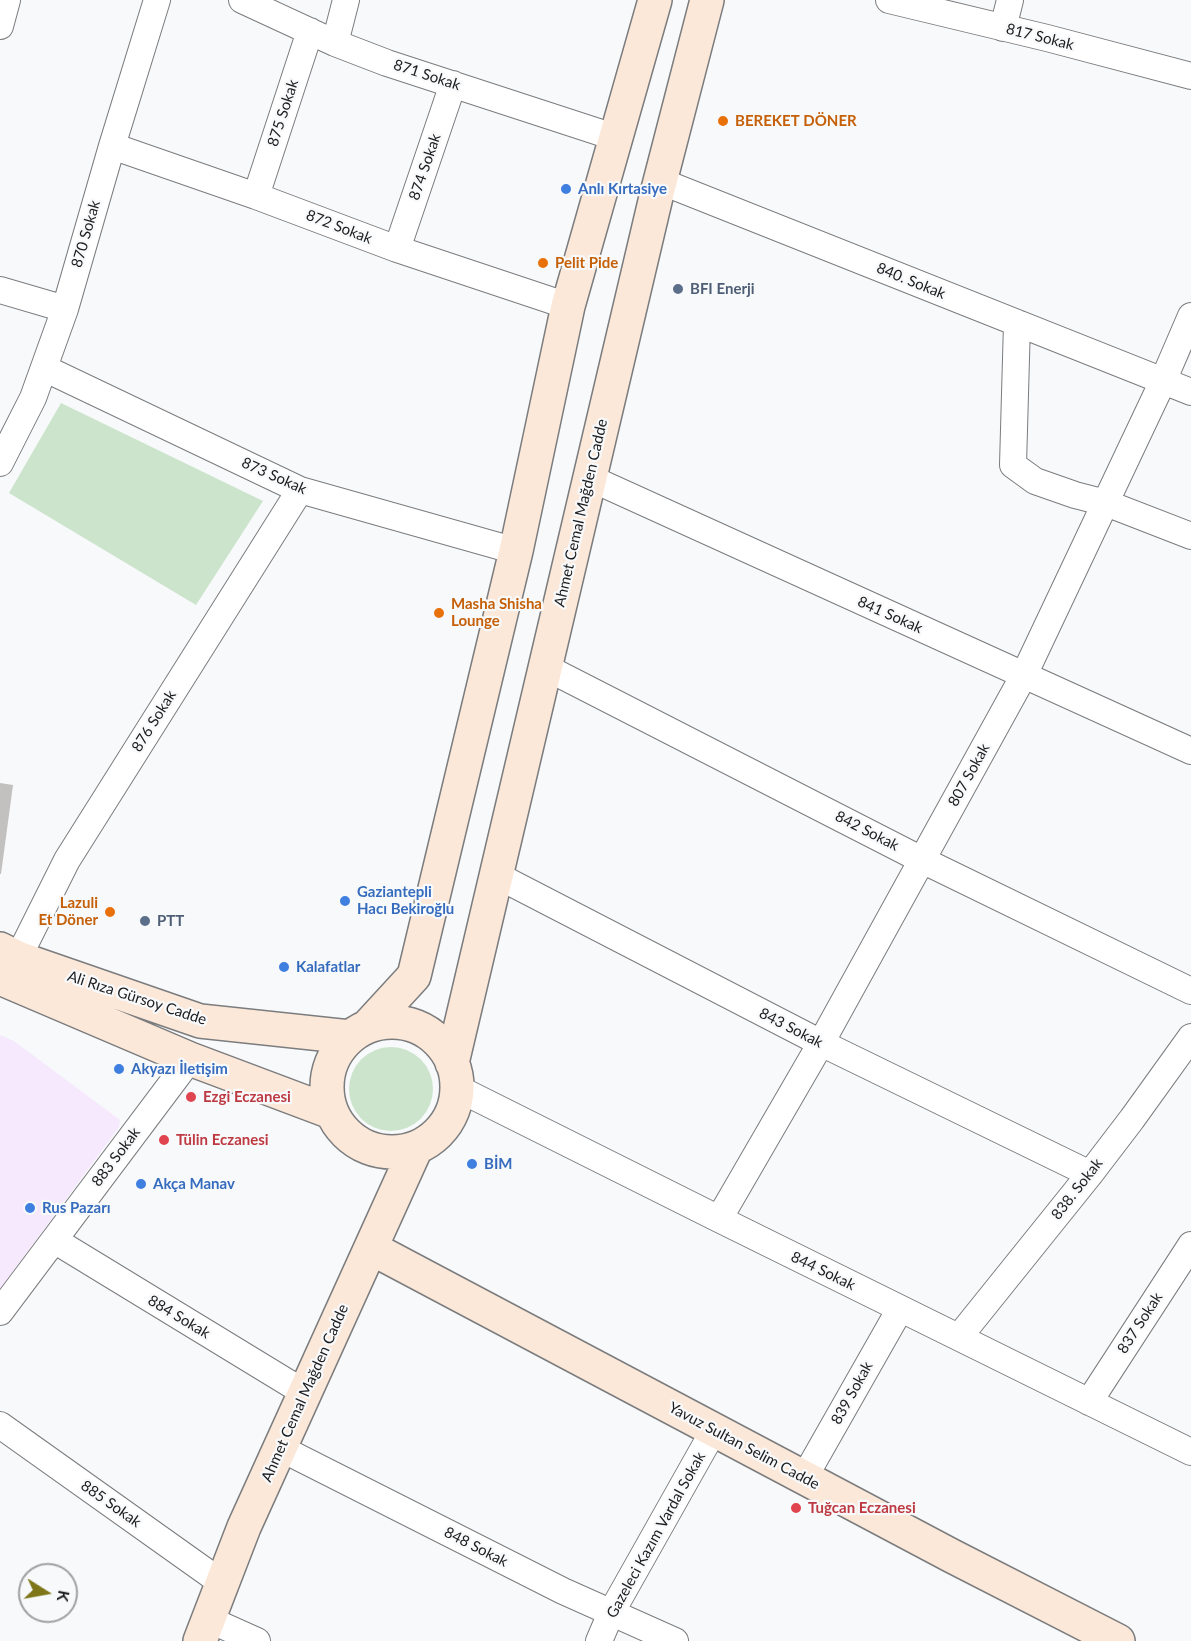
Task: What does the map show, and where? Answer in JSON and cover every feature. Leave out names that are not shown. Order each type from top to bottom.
[{"type":"main road","points":[[359,1031],[387,1022],[408,1024],[427,1032],[442,1045],[455,1075],[454,1107],[446,1124],[433,1138],[416,1148],[396,1152],[375,1151],[357,1143],[342,1129],[331,1112],[326,1091],[328,1071],[336,1052],[414,976],[516,550],[568,306],[655,0]]},
{"type":"main road","name":"Ahmet Cemal Mağden Cadde","points":[[455,1075],[496,874],[660,181],[707,0]]},
{"type":"main road","name":"Ali Rıza Gürsoy Cadde","points":[[6,962],[200,1021],[359,1031]]},
{"type":"main road","name":"Ali Rıza Gürsoy Cadde","points":[[6,962],[190,1059],[331,1112]]},
{"type":"main road","name":"Ahmet Cemal Mağden Cadde","points":[[204,1630],[244,1527],[416,1148]]},
{"type":"main road","name":"Yavuz Sultan Selim Cadde","points":[[371,1248],[952,1556],[1118,1641]]},
{"type":"street","points":[[0,26],[7,0]]},
{"type":"street","name":"870 Sokak","points":[[0,463],[33,398],[65,309],[157,0]]},
{"type":"street","name":"871 Sokak","points":[[242,0],[335,43],[387,63],[617,138]]},
{"type":"street","points":[[335,43],[346,0]]},
{"type":"street","name":"817 Sokak","points":[[889,0],[1191,76]]},
{"type":"street","points":[[1003,28],[1010,0]]},
{"type":"street","name":"875 Sokak","points":[[256,196],[310,31]]},
{"type":"street","name":"874 Sokak","points":[[397,249],[453,84]]},
{"type":"street","name":"872 Sokak","points":[[112,146],[256,196],[397,249],[568,306]]},
{"type":"street","name":"840. Sokak","points":[[660,181],[1191,392]]},
{"type":"street","points":[[0,290],[65,309]]},
{"type":"street","name":"807 Sokak","points":[[718,1219],[820,1043],[1024,675],[1163,381],[1191,316]]},
{"type":"street","points":[[1017,323],[1013,465],[1035,481],[1106,503],[1191,536]]},
{"type":"street","name":"873 Sokak","points":[[44,368],[300,489],[516,550]]},
{"type":"street","name":"841 Sokak","points":[[590,478],[1191,751]]},
{"type":"street","name":"876 Sokak","points":[[6,962],[67,860],[300,489]]},
{"type":"street","name":"842 Sokak","points":[[545,667],[922,860],[1191,991]]},
{"type":"street","name":"843 Sokak","points":[[496,874],[820,1043],[1090,1174]]},
{"type":"street","name":"838. Sokak","points":[[959,1337],[1090,1174],[1191,1037]]},
{"type":"street","name":"883 Sokak","points":[[0,1312],[190,1059]]},
{"type":"street","name":"844 Sokak","points":[[455,1075],[718,1219],[1089,1402],[1188,1445]]},
{"type":"street","name":"884 Sokak","points":[[54,1240],[305,1393]]},
{"type":"street","name":"837 Sokak","points":[[1089,1402],[1191,1245]]},
{"type":"street","name":"839 Sokak","points":[[804,1478],[900,1309]]},
{"type":"street","name":"885 Sokak","points":[[0,1425],[222,1583]]},
{"type":"street","name":"Gazeleci Kazım Vardal Sokak","points":[[598,1641],[611,1613],[714,1430]]},
{"type":"street","name":"848 Sokak","points":[[280,1448],[563,1591],[675,1641]]},
{"type":"street","points":[[204,1630],[256,1641]]},
{"type":"shaded area","name":"Rus Pazarı","points":[[0,1035],[14,1041],[120,1120],[119,1127],[0,1289]]},
{"type":"green space","points":[[61,403],[263,501],[196,605],[9,493]]},
{"type":"green space","points":[[391,1047],[407,1050],[421,1059],[430,1073],[433,1089],[430,1105],[421,1119],[407,1128],[391,1131],[375,1128],[361,1119],[352,1105],[349,1089],[352,1073],[361,1059],[375,1050]]},
{"type":"building","points":[[0,783],[13,785],[1,874],[0,874]]},
{"type":"place","name":"BEREKET DÖNER","points":[[723,121]]},
{"type":"place","name":"Anlı Kırtasiye","points":[[566,189]]},
{"type":"place","name":"Pelit Pide","points":[[543,263]]},
{"type":"place","name":"BFI Enerji","points":[[678,289]]},
{"type":"place","name":"Masha Shisha Lounge","points":[[439,613]]},
{"type":"place","name":"Gaziantepli Hacı Bekiroğlu","points":[[345,901]]},
{"type":"place","name":"Lazuli Et Döner","points":[[110,912]]},
{"type":"place","name":"PTT","points":[[145,921]]},
{"type":"place","name":"Kalafatlar","points":[[284,967]]},
{"type":"place","name":"Akyazı İletişim","points":[[119,1069]]},
{"type":"place","name":"Ezgi Eczanesi","points":[[191,1097]]},
{"type":"place","name":"Tülin Eczanesi","points":[[164,1140]]},
{"type":"place","name":"BİM","points":[[472,1164]]},
{"type":"place","name":"Akça Manav","points":[[141,1184]]},
{"type":"place","name":"Rus Pazarı","points":[[30,1208]]},
{"type":"place","name":"Tuğcan Eczanesi","points":[[796,1508]]}]
